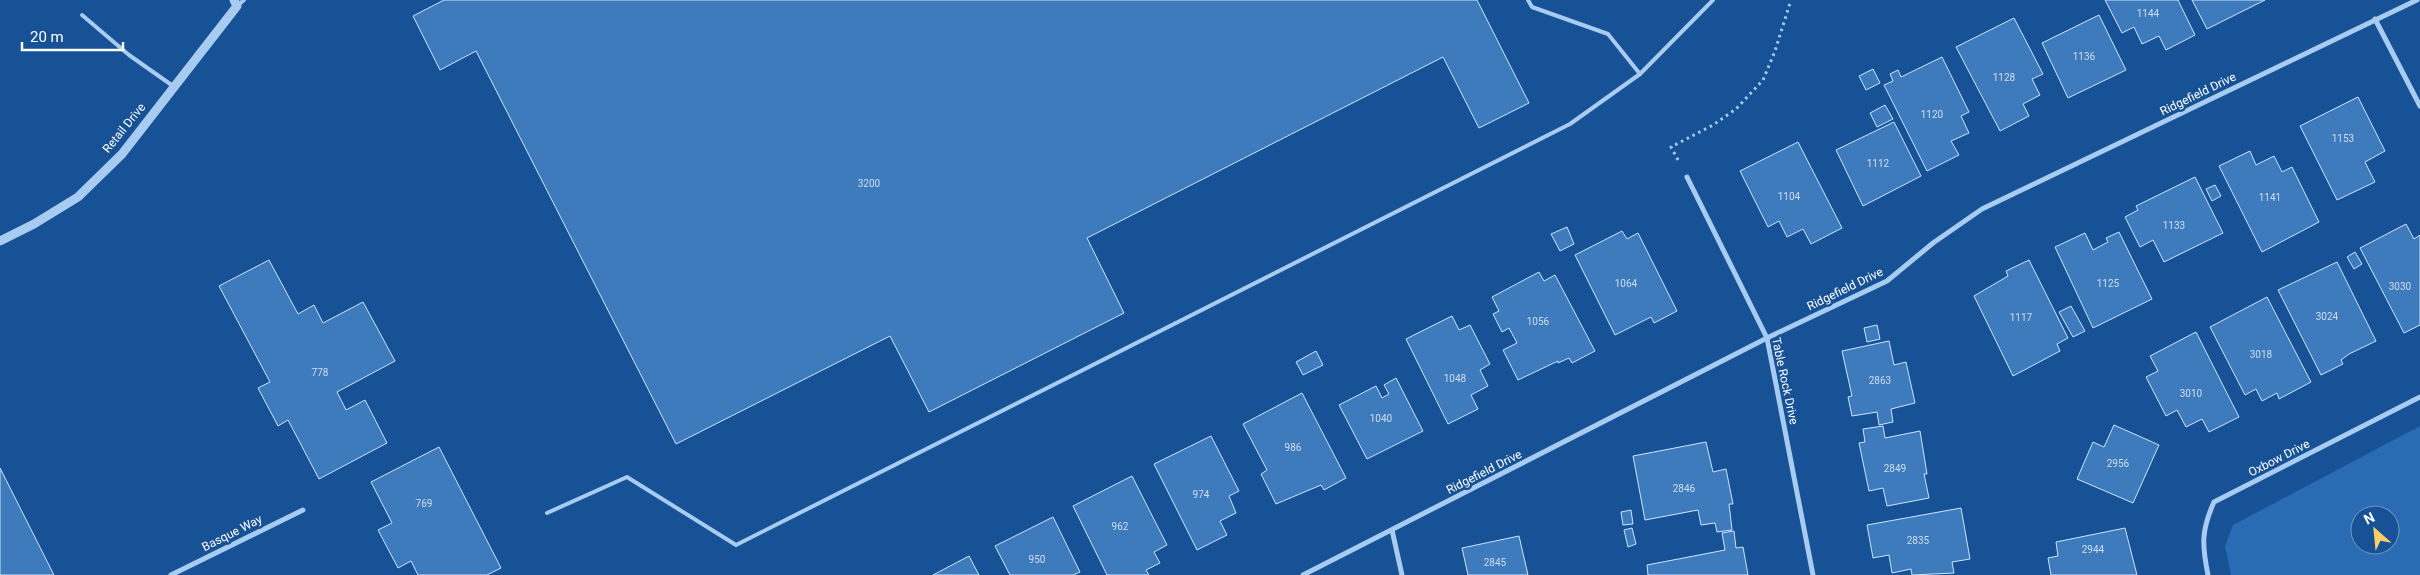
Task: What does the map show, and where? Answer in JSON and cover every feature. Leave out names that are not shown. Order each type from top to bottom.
[{"type":"street","name":"Ridgefield Drive","points":[[1303,575],[1767,338],[1887,281],[1933,243],[1982,209],[2417,0]]},
{"type":"street","name":"Retail Drive","points":[[0,241],[34,224],[78,197],[122,154],[238,2]]},
{"type":"street","points":[[2375,19],[2420,106]]},
{"type":"street","name":"Table Rock Drive","points":[[1687,177],[1767,338],[1813,575]]},
{"type":"street","name":"Oxbow Drive","points":[[2208,575],[2202,544],[2205,522],[2214,502],[2420,397]]},
{"type":"street","name":"Basque Way","points":[[171,575],[303,510]]},
{"type":"street","points":[[1392,530],[1402,575]]},
{"type":"lane","points":[[1528,0],[1532,7],[1608,34],[1640,74]]},
{"type":"lane","points":[[547,513],[627,477],[736,545],[1570,124],[1640,74],[1713,0]]},
{"type":"lane","points":[[82,15],[129,55],[174,86]]},
{"type":"path","points":[[1687,177],[1671,147],[1713,125],[1736,109],[1763,80],[1775,51],[1791,0]]},
{"type":"shaded area","points":[[2420,426],[2420,575],[2231,575],[2225,546],[2233,525]]},
{"type":"building","points":[[444,0],[1477,0],[1529,103],[1479,128],[1443,57],[1087,238],[1124,313],[929,412],[890,336],[676,444],[476,51],[440,70],[413,16]]},
{"type":"building","points":[[2105,0],[2178,0],[2195,35],[2166,50],[2159,36],[2142,44],[2134,27],[2122,33]]},
{"type":"building","points":[[2192,0],[2265,0],[2207,29]]},
{"type":"building","points":[[2099,15],[2126,70],[2068,98],[2042,43]]},
{"type":"building","points":[[2014,18],[2043,74],[2032,79],[2040,95],[2023,104],[2029,116],[2000,131],[1956,47]]},
{"type":"building","points":[[1942,57],[1969,112],[1961,116],[1969,133],[1951,141],[1959,155],[1927,171],[1884,85],[1893,81],[1890,74],[1898,70],[1901,77]]},
{"type":"building","points":[[1873,69],[1880,83],[1866,90],[1859,76]]},
{"type":"building","points":[[2358,97],[2385,151],[2365,162],[2375,182],[2337,200],[2300,126]]},
{"type":"building","points":[[1885,105],[1893,119],[1877,127],[1870,113]]},
{"type":"building","points":[[1894,122],[1921,176],[1863,206],[1836,150]]},
{"type":"building","points":[[1798,142],[1842,228],[1811,244],[1803,229],[1787,237],[1779,221],[1768,227],[1740,171]]},
{"type":"building","points":[[2250,151],[2256,165],[2274,156],[2282,172],[2292,167],[2319,222],[2262,252],[2219,166]]},
{"type":"building","points":[[2195,177],[2223,233],[2164,262],[2153,240],[2140,247],[2125,217],[2138,210],[2136,206]]},
{"type":"building","points":[[2215,185],[2221,196],[2212,201],[2206,189]]},
{"type":"building","points":[[2406,224],[2414,239],[2420,235],[2420,325],[2404,333],[2360,248]]},
{"type":"building","points":[[1567,227],[1574,244],[1560,251],[1551,234]]},
{"type":"building","points":[[1622,231],[1627,239],[1638,233],[1677,311],[1654,323],[1651,317],[1615,335],[1575,255]]},
{"type":"building","points":[[2119,232],[2152,299],[2093,328],[2055,247],[2085,233],[2093,250],[2108,242],[2106,238]]},
{"type":"building","points":[[2355,252],[2362,264],[2354,269],[2347,257]]},
{"type":"building","points":[[269,260],[298,314],[314,305],[323,323],[363,302],[395,361],[337,392],[346,410],[365,400],[387,443],[319,479],[288,420],[278,426],[258,388],[270,382],[219,286]]},
{"type":"building","points":[[2029,260],[2068,338],[2057,344],[2060,351],[2013,376],[1974,296],[2008,276],[2006,271]]},
{"type":"building","points":[[2337,262],[2376,341],[2349,354],[2341,360],[2343,364],[2321,375],[2278,290]]},
{"type":"building","points":[[1539,272],[1544,281],[1555,275],[1595,351],[1572,363],[1569,358],[1558,363],[1558,361],[1518,380],[1503,350],[1517,343],[1509,328],[1502,332],[1493,314],[1499,311],[1492,297]]},
{"type":"building","points":[[2267,297],[2311,382],[2279,399],[2277,393],[2262,401],[2256,389],[2245,395],[2210,327]]},
{"type":"building","points":[[2071,306],[2085,331],[2073,337],[2059,312]]},
{"type":"building","points":[[1452,316],[1459,330],[1470,325],[1490,364],[1480,370],[1488,386],[1471,395],[1478,409],[1448,424],[1406,339]]},
{"type":"building","points":[[1877,325],[1880,339],[1867,342],[1864,328]]},
{"type":"building","points":[[2196,332],[2239,417],[2209,432],[2202,419],[2186,427],[2177,410],[2166,416],[2146,377],[2158,371],[2150,356]]},
{"type":"building","points":[[1889,341],[1894,365],[1906,362],[1915,403],[1891,409],[1893,422],[1879,425],[1877,412],[1852,416],[1848,397],[1852,396],[1842,351]]},
{"type":"building","points":[[1316,351],[1323,365],[1303,375],[1296,362]]},
{"type":"building","points":[[1396,378],[1423,431],[1367,459],[1339,405],[1376,386],[1382,398],[1389,394],[1384,385]]},
{"type":"building","points":[[1302,393],[1346,478],[1324,490],[1321,485],[1276,504],[1261,474],[1267,470],[1243,424]]},
{"type":"building","points":[[2114,425],[2159,445],[2133,503],[2077,479],[2093,442],[2104,447]]},
{"type":"building","points":[[1883,426],[1885,438],[1920,431],[1927,474],[1924,474],[1929,498],[1887,506],[1883,488],[1869,491],[1859,443],[1865,442],[1863,429]]},
{"type":"building","points":[[1211,436],[1239,491],[1229,496],[1236,513],[1220,521],[1227,535],[1197,550],[1154,464]]},
{"type":"building","points":[[1706,442],[1713,472],[1726,469],[1733,504],[1729,504],[1732,530],[1717,532],[1715,523],[1701,525],[1698,510],[1645,520],[1633,456]]},
{"type":"building","points":[[439,447],[501,568],[487,575],[418,575],[411,561],[398,568],[378,530],[392,523],[371,482]]},
{"type":"building","points":[[0,468],[54,575],[0,575]]},
{"type":"building","points":[[1132,476],[1167,545],[1154,552],[1160,563],[1146,570],[1149,575],[1107,575],[1073,506]]},
{"type":"building","points":[[1961,508],[1970,559],[1952,562],[1954,573],[1912,575],[1911,569],[1892,573],[1889,555],[1873,558],[1867,525]]},
{"type":"building","points":[[1631,510],[1633,524],[1623,525],[1621,512]]},
{"type":"building","points":[[1053,517],[1080,572],[1073,575],[1010,575],[995,546]]},
{"type":"building","points":[[1632,528],[1636,544],[1628,547],[1624,530]]},
{"type":"building","points":[[2125,528],[2137,575],[2051,575],[2048,558],[2058,556],[2056,542]]},
{"type":"building","points":[[1734,531],[1736,548],[1743,547],[1748,575],[1648,575],[1647,565],[1725,550],[1722,533]]},
{"type":"building","points":[[1519,536],[1528,575],[1468,575],[1462,548]]},
{"type":"building","points":[[969,556],[979,575],[933,575]]}]
